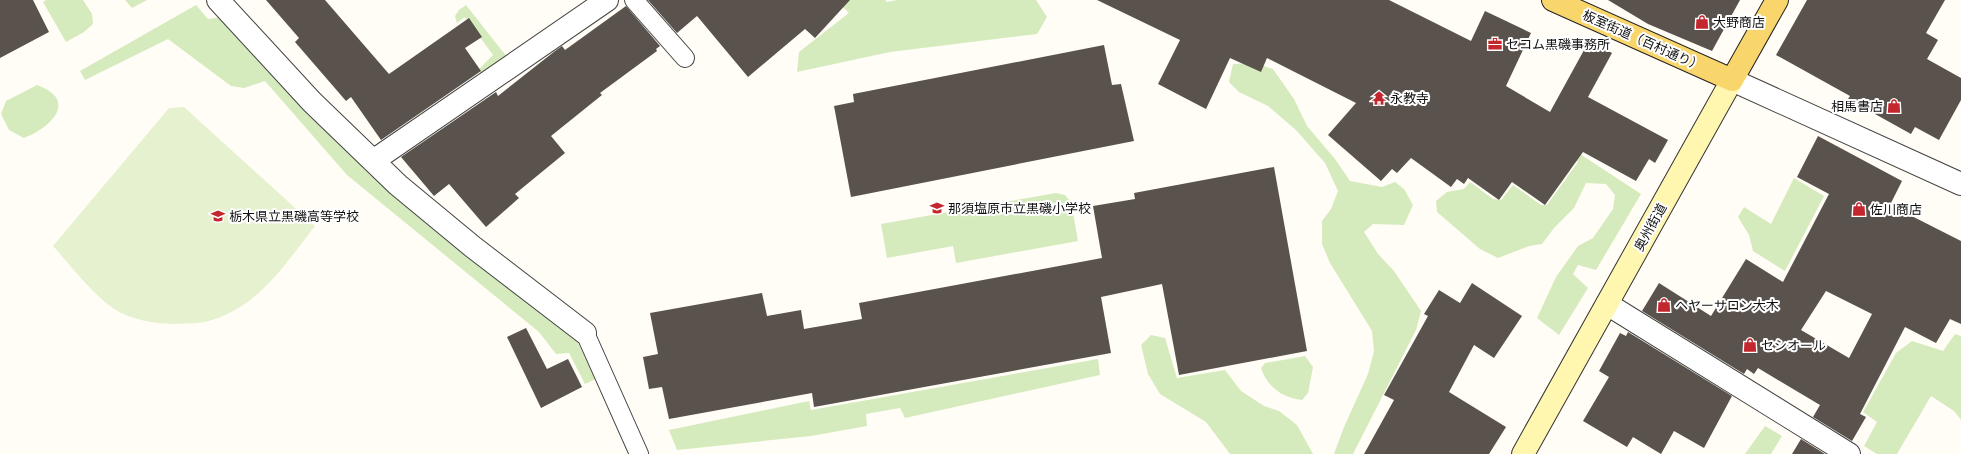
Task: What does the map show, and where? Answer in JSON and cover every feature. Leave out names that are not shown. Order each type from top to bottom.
[{"type":"main road","name":"板室街道（百村通り）","points":[[1554,0],[1732,80]]},
{"type":"main road","name":"奥州街道","points":[[1523,454],[1777,0]]},
{"type":"street","points":[[218,0],[312,102],[398,185],[473,247],[585,333]]},
{"type":"street","points":[[374,161],[607,0]]},
{"type":"street","points":[[1732,80],[1961,184]]},
{"type":"street","points":[[1606,304],[1849,454]]},
{"type":"lane","points":[[634,0],[684,58]]},
{"type":"lane","points":[[585,333],[639,454]]},
{"type":"green space","points":[[46,0],[83,0],[92,14],[93,24],[84,32],[66,42],[43,2]]},
{"type":"green space","points":[[125,0],[147,0],[132,8]]},
{"type":"green space","points":[[836,0],[885,0],[887,2],[897,0],[1036,0],[1047,17],[1037,34],[890,52],[797,72],[799,52],[849,13]]},
{"type":"green space","points":[[196,5],[208,19],[222,17],[352,157],[574,335],[596,379],[585,384],[569,353],[556,354],[539,332],[347,175],[265,81],[244,88],[231,86],[168,39],[85,80],[80,71]]},
{"type":"green space","points":[[466,5],[507,57],[481,75],[479,69],[493,55],[465,17],[457,23],[455,16],[459,10]]},
{"type":"green space","points":[[1255,63],[1273,69],[1294,99],[1307,126],[1335,159],[1350,181],[1382,187],[1395,182],[1404,189],[1413,205],[1404,225],[1373,224],[1364,232],[1378,254],[1394,271],[1421,311],[1416,330],[1353,454],[1334,454],[1344,427],[1368,374],[1374,351],[1372,331],[1330,263],[1322,244],[1322,221],[1331,209],[1338,191],[1325,163],[1296,130],[1268,106],[1239,92],[1229,82],[1233,64]]},
{"type":"green space","points":[[1455,72],[1641,194],[1596,270],[1578,265],[1573,274],[1588,288],[1559,335],[1537,318],[1556,277],[1578,246],[1593,238],[1613,209],[1615,195],[1606,184],[1586,183],[1574,208],[1554,228],[1542,244],[1529,246],[1498,258],[1480,249],[1437,212],[1436,201],[1447,192],[1464,189],[1470,182],[1493,199],[1501,200],[1513,185],[1541,205],[1547,205],[1578,162],[1522,125]]},
{"type":"green space","points":[[37,85],[50,91],[56,98],[58,106],[51,121],[43,128],[24,138],[9,130],[1,114],[6,101]]},
{"type":"green space","points":[[184,107],[315,226],[270,282],[244,305],[229,313],[199,323],[175,324],[144,321],[121,313],[105,302],[89,287],[53,246],[169,108]]},
{"type":"green space","points":[[1794,178],[1824,196],[1785,271],[1753,251],[1749,235],[1738,217],[1744,207],[1771,224]]},
{"type":"green space","points":[[1056,193],[1065,195],[1071,202],[1078,241],[956,263],[953,246],[887,258],[881,224]]},
{"type":"green space","points":[[1955,334],[1961,336],[1961,420],[1954,411],[1931,396],[1897,454],[1877,454],[1864,446],[1877,422],[1863,412],[1896,353],[1912,341],[1943,351]]},
{"type":"green space","points":[[1151,335],[1165,338],[1177,378],[1225,370],[1241,391],[1264,406],[1279,411],[1297,425],[1313,454],[1230,454],[1206,422],[1160,394],[1148,374],[1141,345]]},
{"type":"green space","points":[[1305,356],[1313,367],[1308,393],[1302,400],[1282,394],[1267,381],[1261,368],[1265,363]]},
{"type":"green space","points":[[1098,359],[1100,375],[905,418],[900,408],[866,414],[867,426],[811,436],[677,450],[669,430],[809,401],[811,410]]},
{"type":"green space","points":[[1765,426],[1782,436],[1771,454],[1745,454]]},
{"type":"building","points":[[0,0],[33,0],[49,32],[0,58]]},
{"type":"building","points":[[266,0],[325,0],[389,74],[469,18],[482,37],[465,48],[481,71],[381,140],[351,97],[346,101],[295,42],[299,38]]},
{"type":"building","points":[[648,0],[850,0],[815,38],[805,29],[748,77],[697,16],[677,33]]},
{"type":"building","points":[[1097,0],[1389,0],[1471,41],[1485,11],[1531,33],[1506,86],[1550,112],[1589,41],[1612,53],[1588,97],[1668,140],[1655,163],[1649,159],[1636,181],[1583,152],[1545,205],[1512,182],[1499,200],[1468,178],[1464,184],[1457,179],[1451,187],[1411,158],[1397,173],[1392,169],[1381,181],[1328,135],[1356,103],[1267,58],[1261,72],[1230,58],[1206,109],[1158,84],[1180,40]]},
{"type":"building","points":[[1608,0],[1740,0],[1712,51],[1648,24]]},
{"type":"building","points":[[1807,0],[1945,0],[1926,33],[1938,40],[1927,59],[1961,78],[1961,100],[1939,140],[1915,127],[1911,134],[1848,99],[1850,96],[1776,55]]},
{"type":"building","points":[[626,6],[660,46],[656,49],[657,51],[600,93],[602,95],[551,136],[565,153],[515,194],[519,198],[486,227],[449,184],[434,196],[401,157],[496,92],[498,96],[562,46],[565,50]]},
{"type":"building","points":[[1104,45],[1112,85],[1121,84],[1134,141],[851,197],[834,106],[854,102],[853,94]]},
{"type":"building","points":[[1818,136],[1902,181],[1890,205],[1961,241],[1961,324],[1950,319],[1936,343],[1905,327],[1860,414],[1866,417],[1852,441],[1813,417],[1820,405],[1758,368],[1754,374],[1747,369],[1744,374],[1642,311],[1659,283],[1711,316],[1746,259],[1783,282],[1829,194],[1797,177]],"holes":[[[1826,291],[1872,314],[1849,358],[1801,330]]]},
{"type":"building","points":[[1274,167],[1307,351],[1179,375],[1162,284],[1101,297],[1111,353],[814,407],[812,393],[669,419],[662,387],[649,389],[643,357],[658,354],[650,313],[762,293],[767,316],[801,310],[804,329],[862,319],[859,303],[1102,258],[1093,206],[1135,199],[1134,193]]},
{"type":"building","points":[[1472,283],[1522,316],[1494,358],[1474,345],[1449,392],[1506,427],[1489,454],[1364,454],[1394,400],[1384,395],[1428,316],[1424,314],[1439,290],[1460,303]]},
{"type":"building","points":[[526,328],[547,369],[568,359],[582,387],[541,408],[507,337]]},
{"type":"building","points":[[1628,332],[1732,396],[1704,448],[1674,431],[1661,454],[1633,437],[1627,447],[1583,421],[1609,377],[1599,371],[1620,333],[1626,336]]},
{"type":"building","points":[[1801,439],[1825,454],[1792,454]]},
{"type":"place","name":"大野商店","points":[[1702,22]]},
{"type":"place","name":"セコム黒磯事務所","points":[[1495,44]]},
{"type":"place","name":"永教寺","points":[[1379,98]]},
{"type":"place","name":"相馬書店","points":[[1894,106]]},
{"type":"place","name":"那須塩原市立黒磯小学校","points":[[937,208]]},
{"type":"place","name":"佐川商店","points":[[1859,209]]},
{"type":"place","name":"栃木県立黒磯高等学校","points":[[218,216]]},
{"type":"place","name":"ヘヤーサロン大木","points":[[1664,305]]},
{"type":"place","name":"セシオール","points":[[1750,345]]}]
